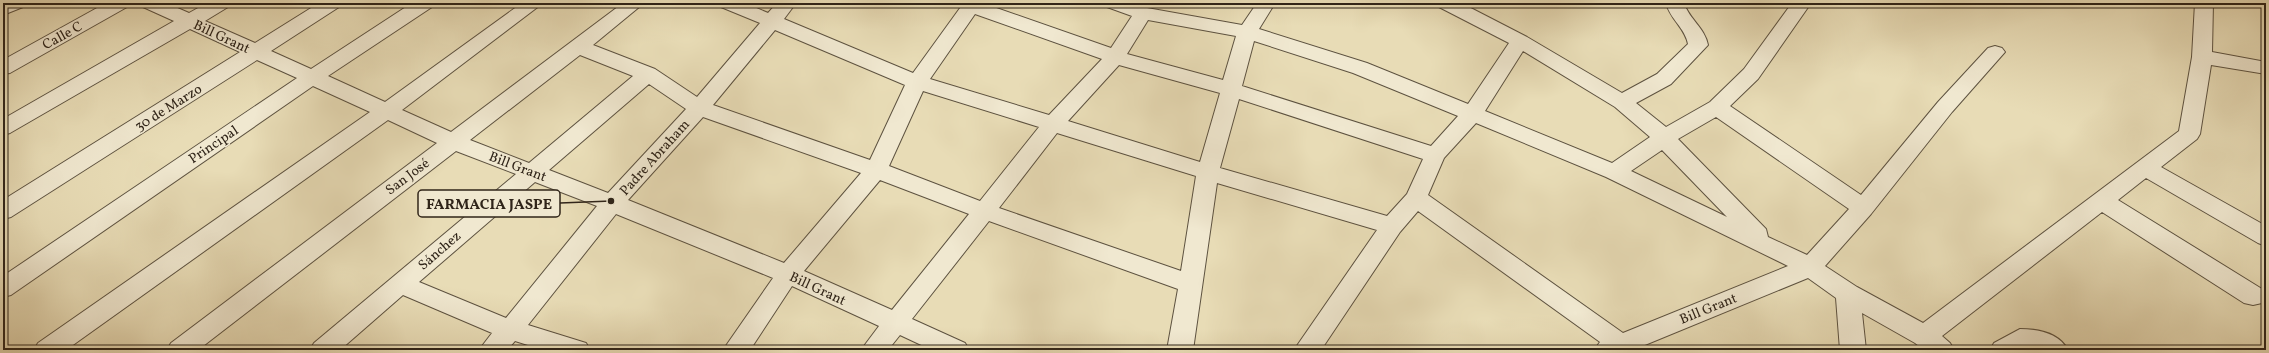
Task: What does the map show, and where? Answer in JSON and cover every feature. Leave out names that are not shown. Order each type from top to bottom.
[{"type":"street","points":[[3,9],[16,3]]},
{"type":"street","name":"Calle C","points":[[3,68],[120,3]]},
{"type":"street","name":"Bill Grant","points":[[150,3],[312,76],[385,112],[452,141],[612,203],[788,274],[956,350]]},
{"type":"street","points":[[3,128],[221,3]]},
{"type":"street","name":"30 de Marzo","points":[[3,211],[332,3]]},
{"type":"street","name":"Principal","points":[[3,288],[312,76],[425,3]]},
{"type":"street","points":[[47,350],[385,112],[534,3]]},
{"type":"street","name":"San José","points":[[180,350],[452,141],[635,3]]},
{"type":"street","points":[[728,3],[917,82],[1052,125],[1392,226]]},
{"type":"street","name":"Padre Abraham","points":[[492,350],[510,330],[612,203],[699,108],[787,3]]},
{"type":"street","points":[[1114,3],[1144,13],[1247,32],[1360,68],[1614,172],[1810,267],[1848,294],[1932,343],[2102,201],[2189,134],[2202,57],[2204,3]]},
{"type":"street","points":[[1180,350],[1208,172],[1247,32],[1266,3]]},
{"type":"street","points":[[1446,3],[1520,41],[1622,102],[1664,138],[1769,247]]},
{"type":"street","points":[[1622,102],[1664,79],[1698,45],[1698,37],[1694,30],[1682,18],[1676,9],[1675,3]]},
{"type":"street","points":[[1614,172],[1664,138],[1717,107],[1751,74],[1802,3]]},
{"type":"street","points":[[736,350],[788,274],[876,170],[917,82],[969,4],[1115,56],[1230,89],[1435,155]]},
{"type":"street","points":[[874,350],[1052,125],[1115,56],[1144,13]]},
{"type":"street","points":[[1307,350],[1392,226],[1416,198],[1435,155],[1472,114],[1520,41]]},
{"type":"street","points":[[577,46],[648,74],[699,108],[876,170],[984,212],[1190,284]]},
{"type":"street","points":[[1810,267],[1863,208],[1945,107],[1995,52]]},
{"type":"street","points":[[2202,57],[2266,68]]},
{"type":"street","name":"Sánchez","points":[[323,350],[531,171],[648,74]]},
{"type":"street","points":[[1717,107],[1863,208]]},
{"type":"street","points":[[2145,168],[2266,237]]},
{"type":"street","points":[[1416,198],[1619,348]]},
{"type":"street","points":[[2102,201],[2253,296]]},
{"type":"street","name":"Bill Grant","points":[[1619,348],[1810,267]]},
{"type":"street","points":[[400,284],[510,330],[577,350]]},
{"type":"street","points":[[1848,294],[1853,350]]},
{"type":"street","points":[[2003,350],[2020,339],[2036,339],[2055,350]]},
{"type":"place","name":"FARMACIA JASPE","points":[[611,201]]}]
